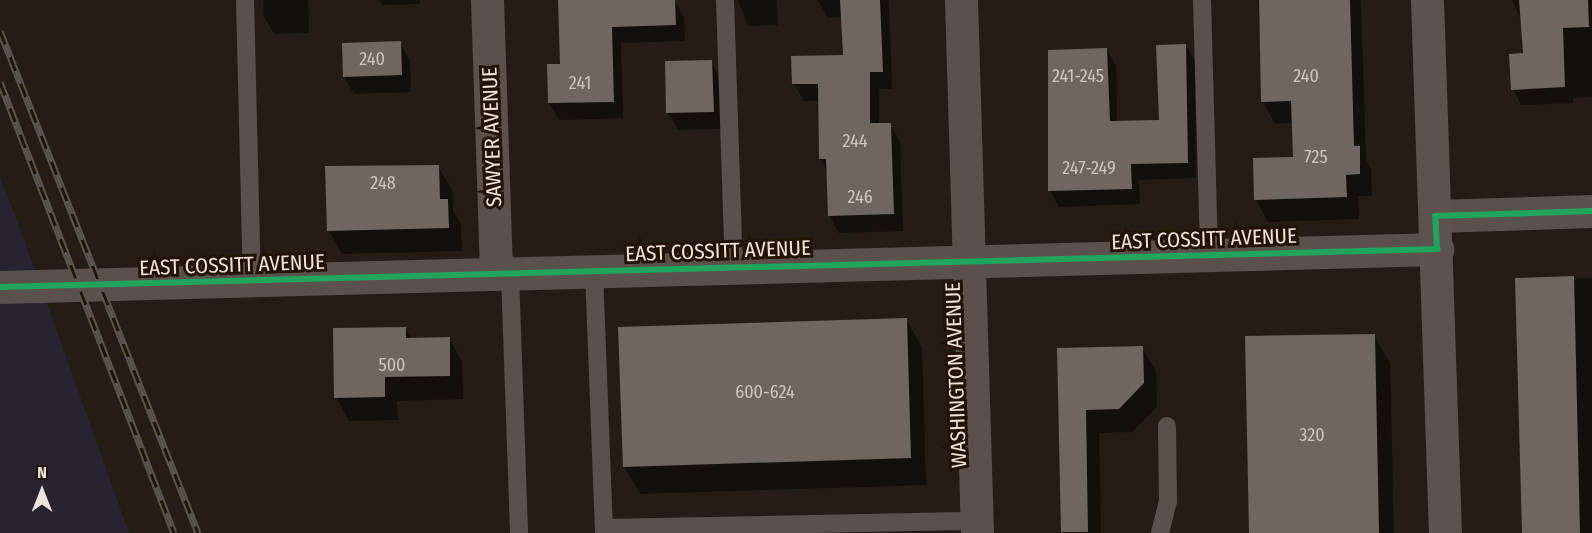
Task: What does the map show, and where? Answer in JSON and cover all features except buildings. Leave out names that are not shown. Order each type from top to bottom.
[{"type":"main road","points":[[1427,0],[1446,533]]},
{"type":"street","name":"SAWYER AVENUE","points":[[487,0],[503,274]]},
{"type":"street","name":"WASHINGTON AVENUE","points":[[961,0],[977,527]]},
{"type":"street","points":[[1435,216],[1592,211]]},
{"type":"street","name":"EAST COSSITT AVENUE","points":[[0,287],[1437,249]]},
{"type":"lane","points":[[245,0],[252,280]]},
{"type":"lane","points":[[725,0],[734,267]]},
{"type":"lane","points":[[1202,0],[1209,255]]},
{"type":"lane","points":[[594,272],[604,530],[977,527]]},
{"type":"lane","points":[[503,274],[519,533]]},
{"type":"lane","points":[[1160,533],[1168,501],[1167,426]]},
{"type":"shaded area","points":[[0,177],[23,237],[129,533],[0,533]]},
{"type":"railway","points":[[0,31],[198,533]]},
{"type":"railway","points":[[0,82],[174,533]]},
{"type":"cycle path","points":[[0,287],[1437,249],[1435,216],[1592,211]]}]
